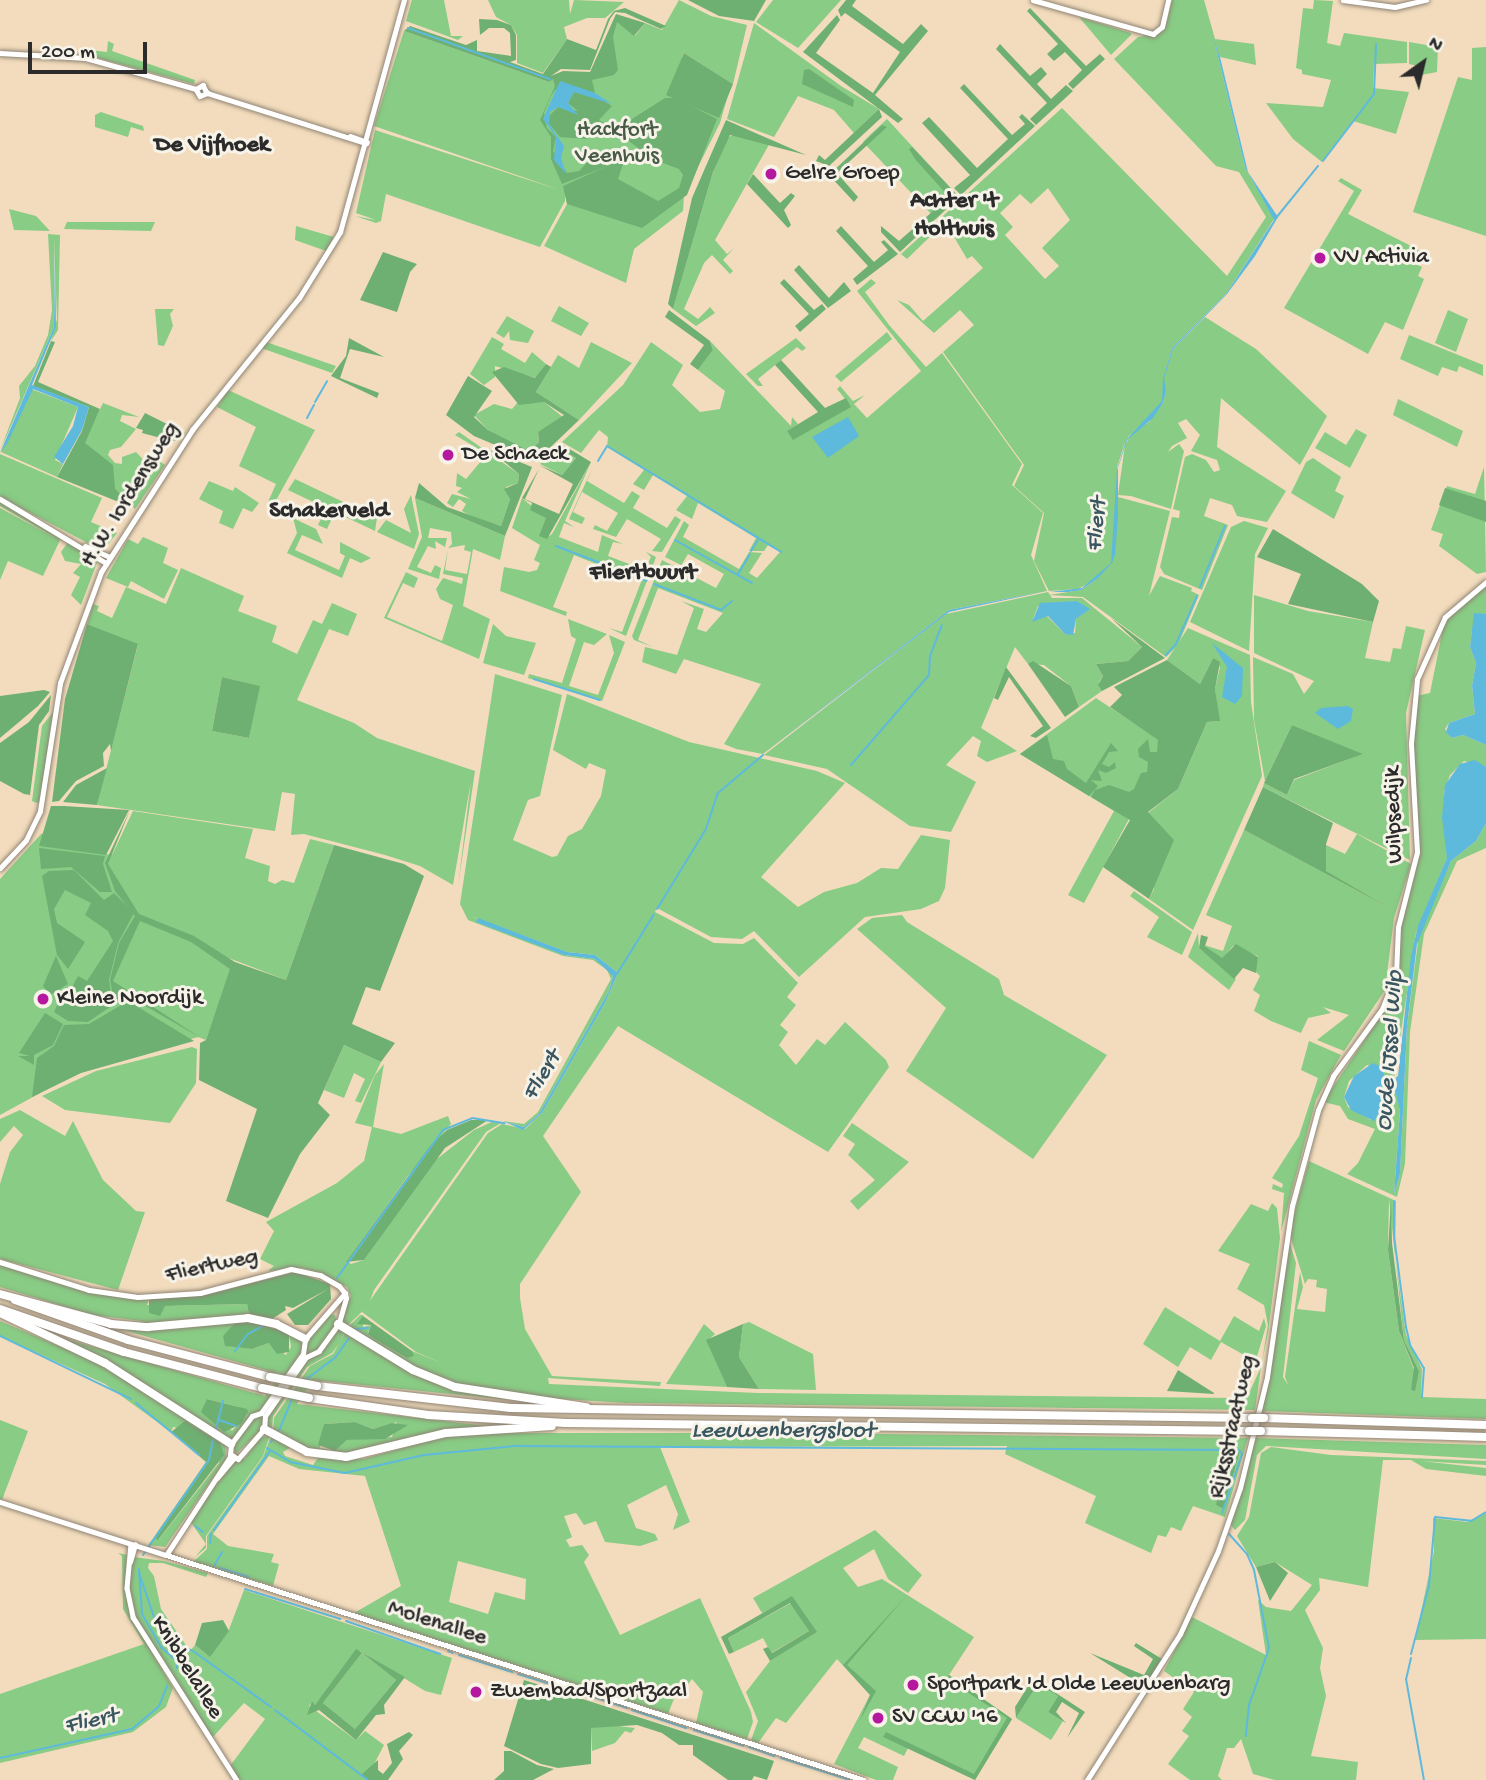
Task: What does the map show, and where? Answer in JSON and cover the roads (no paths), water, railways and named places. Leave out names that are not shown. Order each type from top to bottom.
[{"type":"highway","points":[[0,1294],[128,1326],[248,1318],[276,1324],[305,1339]]},
{"type":"highway","points":[[0,1294],[128,1340],[270,1377],[317,1386],[470,1406],[606,1411],[1264,1418],[1486,1425]]},
{"type":"highway","points":[[0,1311],[124,1352],[262,1388],[309,1398],[428,1415],[566,1423],[1261,1431],[1486,1437]]},
{"type":"highway","points":[[0,1311],[105,1363],[231,1444]]},
{"type":"highway","points":[[337,1316],[398,1362],[455,1387],[606,1411]]},
{"type":"highway","points":[[264,1429],[307,1452],[346,1457],[446,1433],[541,1429],[566,1423]]},
{"type":"main road","name":"H.W. Iordensweg","points":[[0,867],[26,840],[40,811],[63,669],[108,560],[162,483],[192,430],[319,270],[341,231],[404,0]]},
{"type":"main road","points":[[0,499],[108,560]]},
{"type":"main road","name":"Wilpsedijk","points":[[1348,1057],[1391,989],[1398,927],[1414,876],[1418,839],[1411,727],[1420,671],[1446,617],[1486,582]]},
{"type":"main road","name":"Rijksstraatweg","points":[[1087,1780],[1169,1654],[1227,1528],[1262,1404],[1298,1179],[1321,1099],[1348,1057]]},
{"type":"main road","name":"Fliertweg","points":[[0,1262],[119,1295],[200,1293],[291,1269],[320,1275],[345,1293],[337,1316],[319,1352],[306,1357],[263,1415]]},
{"type":"main road","name":"Fliertweg","points":[[263,1415],[303,1353],[305,1339],[324,1312],[337,1316]]},
{"type":"main road","points":[[169,1556],[174,1541],[233,1457],[231,1444],[252,1416],[263,1415],[264,1429],[244,1457],[233,1457]]},
{"type":"main road","name":"Molenallee","points":[[169,1556],[864,1780]]},
{"type":"street","points":[[1033,0],[1153,34],[1161,29],[1168,0]]},
{"type":"street","points":[[1343,0],[1391,7],[1426,0]]},
{"type":"street","points":[[0,53],[76,56],[196,89],[200,96],[207,93],[365,141]]},
{"type":"street","name":"Molenallee","points":[[0,1502],[169,1556]]},
{"type":"street","name":"Knibbelallee","points":[[133,1545],[128,1566],[130,1606],[136,1624],[237,1780]]},
{"type":"water","points":[[1214,40],[1248,172],[1278,217],[1255,256],[1227,294],[1173,349],[1164,378],[1166,391],[1163,403],[1153,418],[1127,440],[1118,468],[1118,517],[1112,563],[1097,579],[1081,590],[1050,592],[1082,588],[1111,563],[1117,470],[1126,440],[1162,401],[1163,378],[1172,348],[1226,294],[1274,220],[1245,167]]},
{"type":"water","points":[[560,81],[595,93],[612,104],[574,92],[568,103],[578,115],[558,107],[550,112],[549,124],[564,146],[561,158],[566,174],[554,160],[556,137],[543,119]]},
{"type":"water","points":[[55,238],[56,327],[32,385],[89,407],[82,430],[63,464],[54,457],[73,426],[78,407],[33,389],[0,453],[54,327]]},
{"type":"water","points":[[848,417],[859,436],[828,458],[812,437]]},
{"type":"water","points":[[1047,591],[949,612],[763,754],[949,610]]},
{"type":"water","points":[[1077,601],[1090,609],[1076,619],[1073,635],[1065,634],[1048,616],[1032,622],[1040,603]]},
{"type":"water","points":[[1474,613],[1486,614],[1486,745],[1463,735],[1452,738],[1446,732],[1449,723],[1475,714],[1472,686],[1476,663],[1470,647]]},
{"type":"water","points":[[1212,643],[1243,668],[1242,696],[1235,704],[1222,697],[1227,667]]},
{"type":"water","points":[[1348,706],[1353,709],[1351,721],[1338,729],[1315,713],[1321,708]]},
{"type":"water","points":[[1475,760],[1486,767],[1486,823],[1476,841],[1451,861],[1417,944],[1407,1026],[1400,1174],[1394,1194],[1400,1111],[1393,1080],[1398,1076],[1411,956],[1418,926],[1447,858],[1442,818],[1445,785],[1460,764]]},
{"type":"water","points":[[478,918],[567,952],[595,955],[618,973],[605,1003],[542,1113],[523,1130],[503,1121],[524,1127],[539,1114],[609,991],[613,976],[595,959],[564,955],[476,922]]},
{"type":"water","points":[[1373,1063],[1382,1067],[1388,1088],[1387,1103],[1374,1121],[1351,1110],[1344,1097],[1354,1076]]},
{"type":"waterway","points":[[408,28],[550,79]]},
{"type":"waterway","points":[[1323,161],[1374,94],[1376,44]]},
{"type":"waterway","points":[[1276,218],[1318,166]]},
{"type":"waterway","points":[[315,402],[327,381]]},
{"type":"waterway","points":[[307,418],[314,405]]},
{"type":"waterway","points":[[598,461],[607,446],[781,552]]},
{"type":"waterway","points":[[1200,587],[1225,526]]},
{"type":"waterway","points":[[675,540],[752,583]]},
{"type":"waterway","points":[[751,551],[758,540]]},
{"type":"waterway","points":[[556,546],[647,581]]},
{"type":"waterway","points":[[738,574],[750,554]]},
{"type":"waterway","points":[[654,584],[721,610],[732,601]]},
{"type":"waterway","points":[[1166,655],[1176,644],[1197,596]]},
{"type":"waterway","points":[[851,765],[929,675],[930,656],[942,625]]},
{"type":"waterway","points":[[534,679],[600,700]]},
{"type":"waterway","name":"Fliert","points":[[657,909],[706,829],[718,793],[763,755]]},
{"type":"waterway","name":"Fliert","points":[[617,974],[654,914]]},
{"type":"waterway","name":"Fliert","points":[[337,1278],[443,1130],[472,1118],[505,1123]]},
{"type":"waterway","name":"Oude IJssel Wilp","points":[[1394,1201],[1394,1236],[1406,1327],[1410,1345],[1424,1368],[1422,1397]]},
{"type":"waterway","name":"Fliert","points":[[235,1351],[248,1334],[264,1325]]},
{"type":"waterway","points":[[355,1329],[368,1328]]},
{"type":"waterway","points":[[0,1336],[131,1399]]},
{"type":"waterway","points":[[304,1381],[335,1358],[349,1338]]},
{"type":"waterway","points":[[279,1431],[293,1397]]},
{"type":"waterway","name":"Fliert","points":[[216,1429],[223,1401]]},
{"type":"waterway","points":[[136,1403],[199,1455]]},
{"type":"waterway","name":"Leeuwenbergsloot","points":[[219,1420],[236,1426]]},
{"type":"waterway","name":"Fliert","points":[[143,1555],[209,1460],[213,1439]]},
{"type":"waterway","name":"Leeuwenbergsloot","points":[[267,1448],[290,1462],[345,1473],[424,1455],[514,1446],[1239,1450],[1242,1454],[1222,1513]]},
{"type":"waterway","points":[[214,1530],[270,1451]]},
{"type":"waterway","points":[[1411,1654],[1429,1586],[1435,1517],[1471,1521],[1486,1512]]},
{"type":"waterway","points":[[195,1526],[203,1532]]},
{"type":"waterway","points":[[210,1543],[211,1533]]},
{"type":"waterway","name":"Leeuwenbergsloot","points":[[1229,1534],[1247,1554],[1254,1570],[1269,1648],[1249,1705],[1246,1736]]},
{"type":"waterway","points":[[214,1566],[222,1552]]},
{"type":"waterway","points":[[220,1568],[249,1577]]},
{"type":"waterway","name":"Fliert","points":[[139,1569],[142,1614],[162,1648],[177,1661],[177,1668]]},
{"type":"waterway","points":[[139,1573],[154,1617],[169,1629],[171,1642],[191,1650]]},
{"type":"waterway","points":[[245,1589],[340,1619]]},
{"type":"waterway","points":[[346,1621],[440,1654]]},
{"type":"waterway","points":[[193,1651],[271,1707]]},
{"type":"waterway","points":[[448,1651],[453,1653]]},
{"type":"waterway","points":[[459,1655],[512,1672]]},
{"type":"waterway","points":[[1411,1658],[1406,1679],[1424,1780]]},
{"type":"waterway","points":[[518,1674],[569,1690]]},
{"type":"waterway","name":"Fliert","points":[[0,1758],[132,1729],[159,1706],[167,1686]]},
{"type":"waterway","points":[[575,1691],[627,1708]]},
{"type":"waterway","points":[[275,1710],[368,1780]]},
{"type":"waterway","points":[[632,1710],[686,1728]]},
{"type":"waterway","points":[[694,1730],[744,1746]]},
{"type":"waterway","points":[[749,1747],[774,1756]]},
{"type":"waterway","points":[[781,1758],[850,1780]]},
{"type":"place","name":"Gelre Groep","points":[[771,174]]},
{"type":"place","name":"VV Activia","points":[[1320,258]]},
{"type":"place","name":"De Schaeck","points":[[448,455]]},
{"type":"place","name":"Kleine Noordijk","points":[[43,999]]},
{"type":"place","name":"Sportpark 'd Olde Leeuwenbarg","points":[[913,1685]]},
{"type":"place","name":"Zwembad/Sportzaal","points":[[476,1692]]},
{"type":"place","name":"SV CCW '16","points":[[878,1718]]},
{"type":"district","name":"De Vijfhoek","points":[[212,146]]},
{"type":"district","name":"Achter 't Holthuis","points":[[954,216]]},
{"type":"district","name":"Schakerveld","points":[[329,512]]},
{"type":"district","name":"Fliertbuurt","points":[[643,574]]},
{"type":"park label","name":"Hackfort Veenhuis","points":[[617,144]]}]
